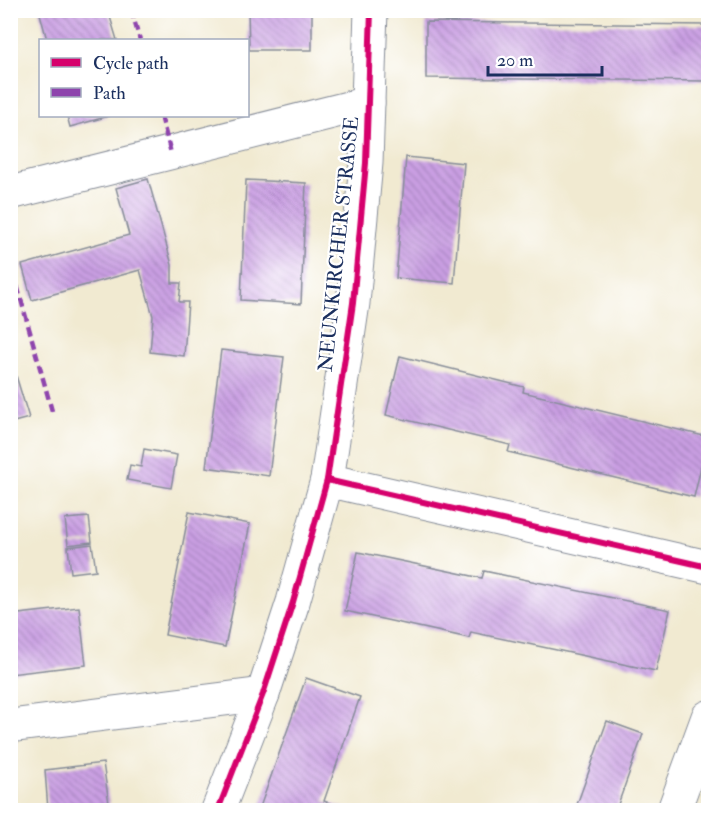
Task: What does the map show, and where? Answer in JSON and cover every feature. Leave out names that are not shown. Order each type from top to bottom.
[{"type":"street","name":"NEUNKIRCHER STRASSE","points":[[218,810],[263,694],[293,602],[327,480],[353,303],[366,163],[371,10]]},
{"type":"street","points":[[10,193],[368,103]]},
{"type":"street","points":[[327,480],[708,567]]},
{"type":"street","points":[[10,726],[263,694]]},
{"type":"street","points":[[674,810],[708,717]]},
{"type":"building","points":[[39,10],[108,10],[117,39],[47,39]]},
{"type":"building","points":[[248,10],[312,10],[312,50],[249,50]]},
{"type":"building","points":[[426,22],[708,25],[708,81],[426,78]]},
{"type":"building","points":[[67,117],[105,117],[70,127]]},
{"type":"building","points":[[406,157],[464,163],[454,283],[396,278]]},
{"type":"building","points":[[148,179],[172,265],[172,283],[181,283],[179,302],[188,302],[184,356],[150,352],[153,316],[140,270],[32,300],[22,265],[129,235],[116,188]]},
{"type":"building","points":[[246,180],[306,183],[301,304],[241,300]]},
{"type":"building","points":[[221,350],[284,357],[269,476],[206,467]]},
{"type":"building","points":[[10,356],[29,418],[10,423]]},
{"type":"building","points":[[400,356],[524,387],[523,392],[708,437],[694,497],[508,452],[510,445],[386,415]]},
{"type":"building","points":[[144,449],[177,455],[171,488],[127,480],[130,465],[141,467]]},
{"type":"building","points":[[189,512],[250,524],[225,647],[165,635]]},
{"type":"building","points":[[89,517],[92,542],[68,545],[65,519]]},
{"type":"building","points":[[92,544],[96,570],[71,573],[68,547]]},
{"type":"building","points":[[358,552],[482,578],[484,571],[670,610],[656,671],[471,632],[469,638],[345,611]]},
{"type":"building","points":[[79,607],[86,665],[10,674],[10,615]]},
{"type":"building","points":[[306,678],[360,697],[324,801],[349,810],[259,810]]},
{"type":"building","points":[[607,721],[643,734],[616,810],[575,810]]},
{"type":"building","points":[[103,763],[110,810],[48,810],[45,770]]},
{"type":"marked path","points":[[131,10],[140,39]]},
{"type":"marked path","points":[[161,117],[171,153]]},
{"type":"marked path","points":[[10,260],[52,411]]},
{"type":"cycle path","points":[[218,810],[263,694],[293,602],[327,480],[353,303],[366,163],[371,10]]},
{"type":"cycle path","points":[[327,480],[708,567]]}]
